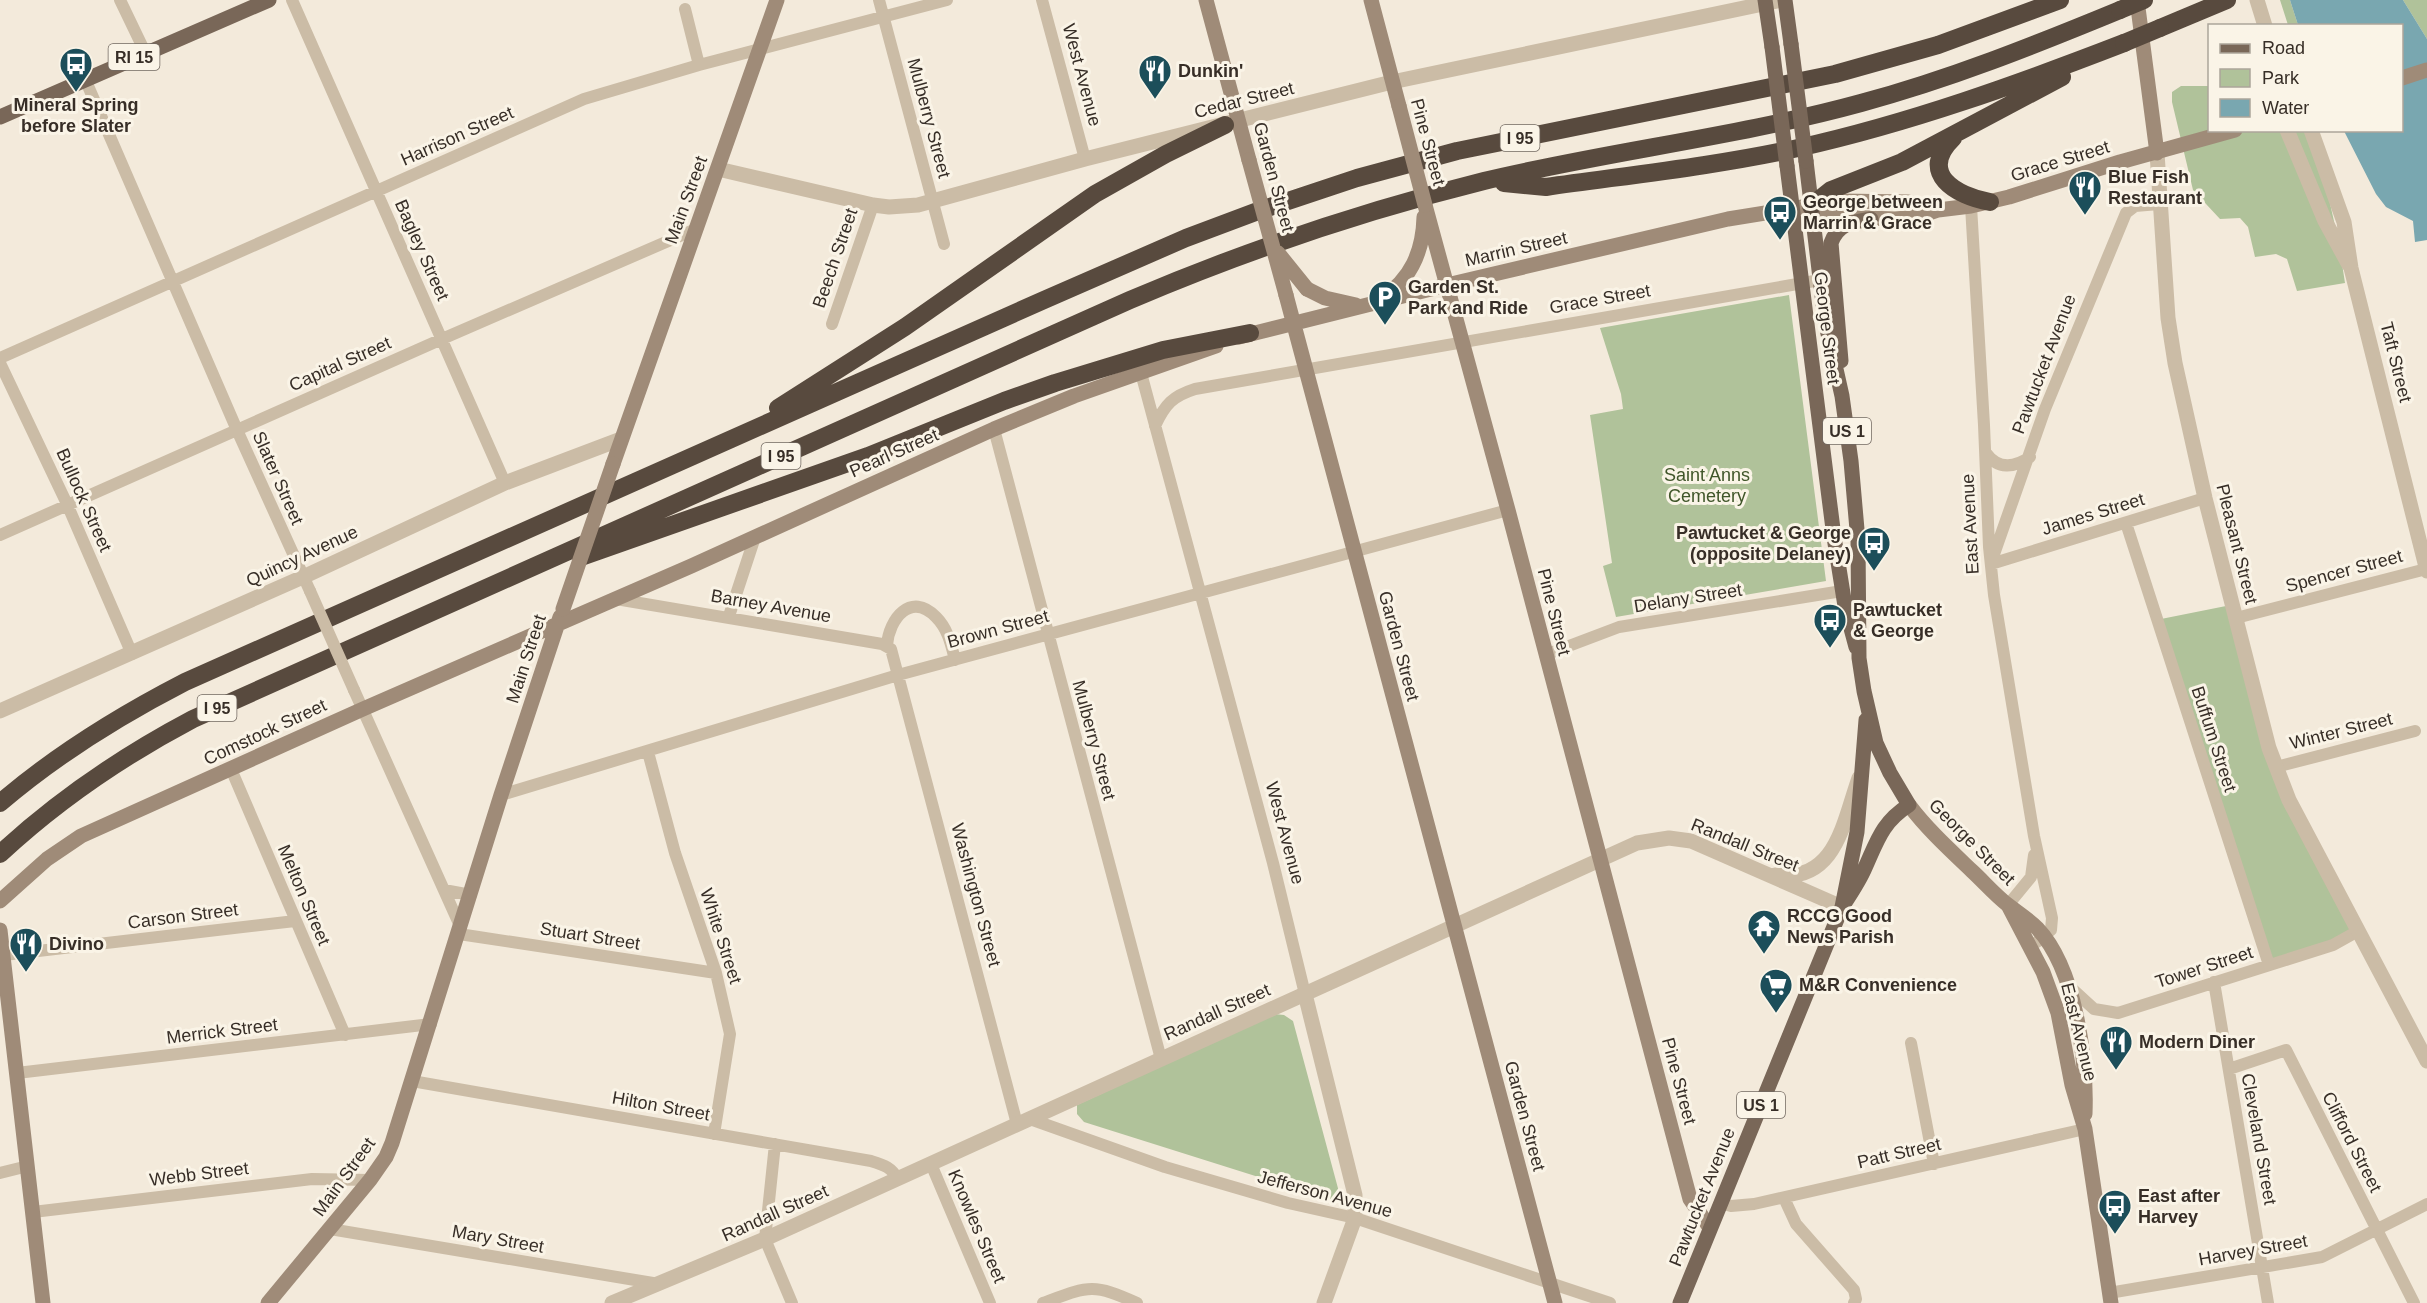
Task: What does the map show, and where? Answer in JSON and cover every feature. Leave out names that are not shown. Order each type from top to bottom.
[{"type":"highway","name":"I 95","points":[[0,803],[49,764],[93,734],[185,682],[1138,258],[1282,202],[1381,171],[1474,147],[1835,74],[1954,39],[2060,0]]},
{"type":"highway","name":"I 95","points":[[0,854],[41,818],[83,786],[170,732],[231,702],[1185,276],[1326,225],[1485,181],[1759,128],[1860,103],[2001,58],[2144,0]]},
{"type":"highway","points":[[1485,181],[1546,187],[1796,148],[1870,130],[1950,106],[2124,43],[2227,0]]},
{"type":"highway","points":[[1811,206],[1831,190],[1887,169],[2124,43]]},
{"type":"highway","points":[[720,443],[886,340],[1095,194],[1167,154],[1232,123]]},
{"type":"highway","points":[[1964,130],[1943,149],[1939,163],[1942,177],[1959,194],[1990,202]]},
{"type":"highway","points":[[455,602],[868,456],[977,411],[1055,383],[1163,350],[1250,333]]},
{"type":"main road","name":"RI 15","points":[[0,117],[269,0]]},
{"type":"main road","name":"Main Street","points":[[268,1303],[370,1180],[389,1150],[460,931],[501,795],[561,615],[777,0]]},
{"type":"main road","name":"Garden Street","points":[[1206,0],[1232,123],[1250,160],[1452,926],[1514,1145],[1555,1303]]},
{"type":"main road","name":"Pine Street","points":[[1371,0],[1690,1199],[1710,1228]]},
{"type":"main road","name":"George Street","points":[[1784,0],[1829,345],[1846,424],[1858,541],[1861,621],[1859,658]]},
{"type":"main road","name":"Pleasant Street","points":[[2137,0],[2157,153]]},
{"type":"main road","name":"George Street","points":[[1765,2],[1842,591],[1859,658],[1867,708],[1882,757],[1908,805],[1928,828],[2008,906],[2028,920],[2044,937]]},
{"type":"main road","points":[[2403,78],[2427,70]]},
{"type":"main road","name":"Grace Street","points":[[1811,206],[1840,217],[1907,218],[1938,210],[1990,202],[2229,132]]},
{"type":"main road","name":"Grace Street","points":[[1792,209],[1849,200],[1897,201],[1938,210]]},
{"type":"main road","points":[[1270,238],[1285,263],[1307,289],[1336,302],[1369,305],[1400,285],[1408,276],[1418,257],[1423,234],[1425,205]]},
{"type":"main road","name":"Marrin Street","points":[[1250,333],[1708,224],[1792,209]]},
{"type":"main road","points":[[1846,424],[1831,261],[1832,243],[1838,230],[1844,225],[1871,219]]},
{"type":"main road","name":"Pearl Street","points":[[561,615],[615,598],[994,429],[1074,396],[1250,333]]},
{"type":"main road","name":"Comstock Street","points":[[0,901],[47,859],[81,836],[363,709],[561,615]]},
{"type":"main road","name":"Pawtucket Avenue","points":[[1680,1303],[1842,907],[1856,841],[1867,708]]},
{"type":"main road","name":"Pawtucket Avenue","points":[[1842,907],[1859,881],[1878,836],[1887,822],[1908,805]]},
{"type":"main road","name":"East Avenue","points":[[2008,906],[2050,988],[2058,1013],[2072,1085],[2085,1129]]},
{"type":"main road","points":[[0,930],[4,955],[5,1008],[17,1072],[43,1303]]},
{"type":"main road","name":"East Avenue","points":[[2044,937],[2059,960],[2068,983],[2084,1064],[2085,1129],[2110,1298]]},
{"type":"street","points":[[120,0],[145,52]]},
{"type":"street","name":"Bagley Street","points":[[292,0],[505,483]]},
{"type":"street","name":"Mulberry Street","points":[[879,0],[944,244]]},
{"type":"street","name":"Harrison Street","points":[[0,358],[584,99],[699,65],[947,0]]},
{"type":"street","name":"West Avenue","points":[[1042,0],[1085,159]]},
{"type":"street","name":"Cedar Street","points":[[718,169],[873,205],[904,207],[933,202],[1085,159],[1392,82],[1765,2],[1784,0]]},
{"type":"street","points":[[2258,0],[2264,24]]},
{"type":"street","points":[[685,9],[699,65]]},
{"type":"street","name":"Slater Street","points":[[85,79],[237,430],[444,890],[460,931]]},
{"type":"street","name":"Taft Street","points":[[2288,132],[2332,238],[2351,268]]},
{"type":"street","name":"Taft Street","points":[[2312,132],[2344,222],[2351,268],[2427,570]]},
{"type":"street","name":"Pleasant Street","points":[[2157,153],[2171,342],[2205,498],[2264,732],[2289,800],[2427,1061]]},
{"type":"street","name":"Pawtucket Avenue","points":[[1990,564],[2030,457],[2045,409],[2126,213],[2135,206],[2159,204]]},
{"type":"street","name":"Beech Street","points":[[832,324],[873,205]]},
{"type":"street","name":"East Avenue","points":[[1971,206],[1986,453],[1990,564],[2002,655],[2034,836],[2052,918],[2051,930],[2044,937]]},
{"type":"street","name":"Capital Street","points":[[0,535],[696,229]]},
{"type":"street","name":"Grace Street","points":[[1155,426],[1164,409],[1179,394],[1305,369],[1820,280]]},
{"type":"street","name":"Bullock Street","points":[[0,363],[67,504],[132,654]]},
{"type":"street","name":"West Avenue","points":[[1140,373],[1273,863],[1355,1195],[1355,1218],[1324,1303]]},
{"type":"street","name":"Mulberry Street","points":[[994,429],[1161,1059]]},
{"type":"street","name":"Quincy Avenue","points":[[0,711],[132,654],[307,584],[505,483],[621,439]]},
{"type":"street","points":[[1986,453],[1990,460],[2002,466],[2016,464],[2030,457]]},
{"type":"street","name":"James Street","points":[[1990,564],[2205,498]]},
{"type":"street","name":"Brown Street","points":[[501,795],[898,675],[1508,510]]},
{"type":"street","name":"Buffum Street","points":[[2126,523],[2268,965]]},
{"type":"street","points":[[729,616],[755,537]]},
{"type":"street","name":"Spencer Street","points":[[2236,618],[2427,570]]},
{"type":"street","name":"Delany Street","points":[[1545,655],[1619,627],[1842,591]]},
{"type":"street","name":"Barney Avenue","points":[[615,598],[887,645]]},
{"type":"street","points":[[898,675],[891,649],[887,645],[888,633],[893,622],[904,610],[914,607],[925,608],[936,617],[950,637],[955,660]]},
{"type":"street","name":"Washington Street","points":[[898,675],[1023,1122]]},
{"type":"street","name":"Winter Street","points":[[2276,766],[2415,731]]},
{"type":"street","name":"White Street","points":[[648,752],[675,853],[716,973],[730,1034],[714,1134]]},
{"type":"street","points":[[1767,874],[1781,876],[1805,873],[1823,863],[1836,843],[1863,767]]},
{"type":"street","name":"Melton Street","points":[[231,769],[345,1035]]},
{"type":"street","name":"East Avenue","points":[[2008,906],[2031,877],[2034,868],[2034,836]]},
{"type":"street","name":"Randall Street","points":[[612,1303],[765,1239],[1637,843],[1669,838],[1704,846],[1842,907]]},
{"type":"street","points":[[444,890],[471,895]]},
{"type":"street","name":"Carson Street","points":[[4,955],[295,921]]},
{"type":"street","name":"Stuart Street","points":[[460,931],[716,973]]},
{"type":"street","name":"Tower Street","points":[[2068,983],[2080,998],[2094,1009],[2118,1013],[2333,945],[2358,932]]},
{"type":"street","points":[[2030,946],[2044,937]]},
{"type":"street","name":"Cleveland Street","points":[[2214,982],[2268,1303]]},
{"type":"street","points":[[2050,988],[2068,983]]},
{"type":"street","name":"Merrick Street","points":[[17,1072],[430,1024]]},
{"type":"street","points":[[1911,1043],[1934,1164]]},
{"type":"street","name":"Clifford Street","points":[[2229,1069],[2286,1050],[2414,1303]]},
{"type":"street","name":"Hilton Street","points":[[412,1081],[871,1161],[893,1170],[898,1179]]},
{"type":"street","name":"Jefferson Avenue","points":[[1023,1122],[1288,1203],[1355,1218],[1610,1303]]},
{"type":"street","name":"Patt Street","points":[[1720,1203],[1731,1206],[1784,1198],[2085,1129]]},
{"type":"street","points":[[775,1144],[765,1239],[792,1303]]},
{"type":"street","name":"Knowles Street","points":[[931,1164],[990,1303]]},
{"type":"street","points":[[0,1173],[28,1166]]},
{"type":"street","name":"Webb Street","points":[[33,1212],[312,1179],[370,1180]]},
{"type":"street","points":[[1784,1198],[1796,1224],[1854,1290],[1856,1299],[1854,1303]]},
{"type":"street","name":"Harvey Street","points":[[2110,1298],[2322,1257],[2427,1204]]},
{"type":"street","name":"Mary Street","points":[[330,1229],[659,1284]]},
{"type":"street","points":[[1043,1303],[1081,1289],[1105,1289],[1137,1303]]},
{"type":"green space","points":[[2280,0],[2290,0],[2298,24],[2288,24]]},
{"type":"green space","points":[[2403,0],[2427,0],[2427,39]]},
{"type":"green space","points":[[2181,86],[2208,86],[2208,132],[2314,132],[2339,244],[2345,283],[2297,291],[2287,259],[2276,254],[2255,257],[2248,227],[2240,218],[2220,219],[2193,190],[2172,102],[2172,92]]},
{"type":"green space","name":"Saint Anns Cemetery","points":[[1789,295],[1826,581],[1616,617],[1603,566],[1612,563],[1590,415],[1623,409],[1621,394],[1600,328]]},
{"type":"green space","points":[[2236,604],[2277,765],[2362,934],[2271,965],[2161,619]]},
{"type":"green space","points":[[1274,1014],[1284,1015],[1293,1021],[1339,1192],[1332,1200],[1084,1122],[1077,1114],[1077,1105]]},
{"type":"water","points":[[2290,0],[2403,0],[2427,39],[2427,240],[2415,242],[2413,221],[2386,207],[2376,194],[2345,132],[2403,132],[2403,24],[2298,24]]},
{"type":"place","name":"Mineral Spring before Slater","points":[[76,93]]},
{"type":"place","name":"Dunkin'","points":[[1155,100]]},
{"type":"place","name":"Blue Fish Restaurant","points":[[2085,216]]},
{"type":"place","name":"George between Marrin & Grace","points":[[1780,241]]},
{"type":"place","name":"Garden St. Park and Ride","points":[[1385,326]]},
{"type":"place","name":"Pawtucket & George (opposite Delaney)","points":[[1874,572]]},
{"type":"place","name":"Pawtucket & George","points":[[1830,649]]},
{"type":"place","name":"RCCG Good News Parish","points":[[1764,955]]},
{"type":"place","name":"Divino","points":[[26,973]]},
{"type":"place","name":"M&R Convenience","points":[[1776,1014]]},
{"type":"place","name":"Modern Diner","points":[[2116,1071]]},
{"type":"place","name":"East after Harvey","points":[[2115,1235]]}]
